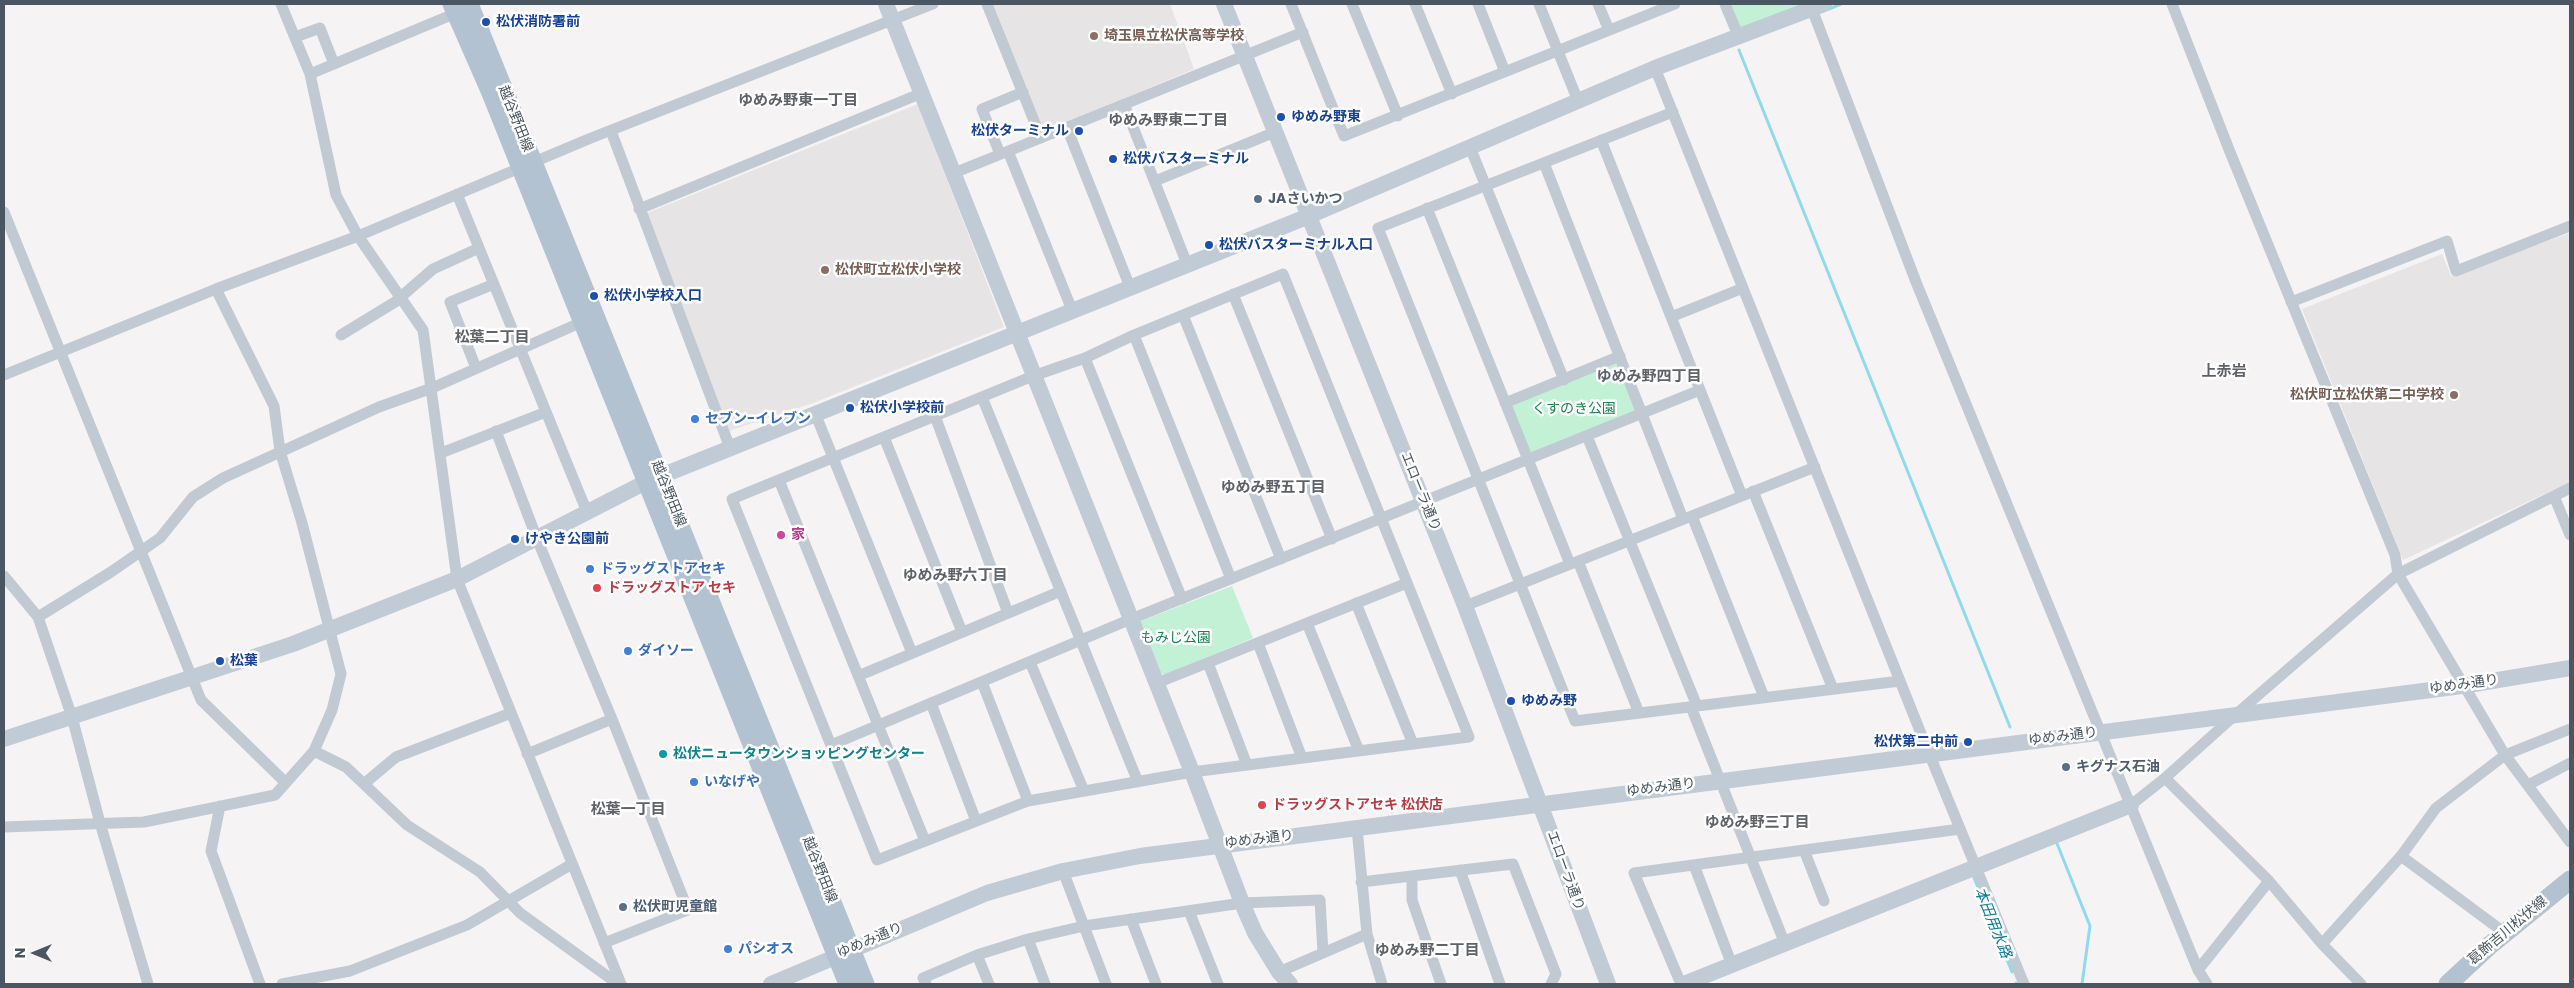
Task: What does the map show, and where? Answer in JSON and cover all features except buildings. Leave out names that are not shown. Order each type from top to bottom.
[{"type":"main road","name":"越谷野田線","points":[[459,7],[526,165],[844,952],[865,984]]},
{"type":"main road","name":"越谷野田線","points":[[526,165],[582,322],[653,479]]},
{"type":"main road","name":"葛飾吉川松伏線","points":[[2448,984],[2505,933],[2570,880]]},
{"type":"main road","name":"越谷野田線","points":[[844,952],[848,984]]},
{"type":"street","points":[[281,4],[310,74],[336,195],[358,236],[423,330],[457,579],[619,984]]},
{"type":"street","points":[[886,4],[1221,845],[1242,903],[1255,933],[1279,972],[1290,984]]},
{"type":"street","points":[[4,375],[216,289],[358,236],[526,165],[933,4]]},
{"type":"street","points":[[987,4],[1041,138]]},
{"type":"street","name":"エローラ通り","points":[[1224,4],[1465,606],[1608,984]]},
{"type":"street","points":[[1291,4],[1344,136],[1558,51],[1660,6],[1675,4]]},
{"type":"street","points":[[1352,4],[1398,116]]},
{"type":"street","points":[[1415,4],[1452,94]]},
{"type":"street","points":[[1478,4],[1505,72]]},
{"type":"street","points":[[1539,4],[1578,101]]},
{"type":"street","points":[[1598,4],[1609,30]]},
{"type":"street","points":[[1725,4],[1738,35]]},
{"type":"street","points":[[2172,4],[2395,555],[2398,574],[2462,686],[2505,755],[2570,842]]},
{"type":"street","points":[[310,74],[459,7]]},
{"type":"street","points":[[4,739],[192,679],[330,629],[457,579],[653,479],[815,412],[1309,216],[1656,68],[1738,35],[1816,10],[1916,282],[2198,970],[2207,984]]},
{"type":"street","points":[[295,37],[320,28],[334,64]]},
{"type":"street","points":[[954,173],[1303,32]]},
{"type":"street","points":[[1656,68],[1929,754],[2024,984]]},
{"type":"street","points":[[1023,92],[982,109],[1004,153],[1072,310]]},
{"type":"street","points":[[639,209],[922,93]]},
{"type":"street","points":[[1124,104],[1188,264]]},
{"type":"street","points":[[1673,112],[1378,228],[1575,721],[1900,681]]},
{"type":"street","points":[[1067,128],[1130,287]]},
{"type":"street","points":[[611,131],[730,448]]},
{"type":"street","points":[[1155,181],[1275,132]]},
{"type":"street","points":[[1601,140],[1700,390],[1748,494],[1833,689]]},
{"type":"street","points":[[1470,147],[1564,380]]},
{"type":"street","points":[[1544,163],[1642,414],[1688,517],[1764,698]]},
{"type":"street","points":[[457,194],[587,512]]},
{"type":"street","points":[[1427,208],[1528,460],[1639,713]]},
{"type":"street","points":[[4,212],[201,700],[286,783]]},
{"type":"street","points":[[2291,302],[2447,241],[2456,271],[2570,226]]},
{"type":"street","points":[[342,335],[396,302],[433,269],[479,248]]},
{"type":"street","points":[[1283,274],[1469,737],[1192,772],[1028,801],[877,860],[732,499],[1033,376],[1085,358],[1183,315],[1283,274]]},
{"type":"street","points":[[476,368],[450,302],[494,284]]},
{"type":"street","points":[[1671,317],[1743,288]]},
{"type":"street","points":[[4,827],[144,822],[275,795],[314,751],[332,710],[341,674],[280,451],[274,406],[216,289]]},
{"type":"street","points":[[1233,294],[1332,539]]},
{"type":"street","points":[[1183,315],[1281,559]]},
{"type":"street","points":[[38,617],[160,538],[193,497],[223,478],[379,406],[432,388],[582,322]]},
{"type":"street","points":[[1134,335],[1231,579]]},
{"type":"street","points":[[1505,403],[1620,356]]},
{"type":"street","points":[[1085,358],[1182,599]]},
{"type":"street","points":[[831,745],[1081,640],[1700,390]]},
{"type":"street","points":[[982,397],[1138,782]]},
{"type":"street","points":[[441,452],[546,412]]},
{"type":"street","points":[[815,412],[912,653]]},
{"type":"street","points":[[935,416],[1008,613]]},
{"type":"street","points":[[496,431],[537,539],[612,719],[688,910],[604,943]]},
{"type":"street","points":[[1587,436],[1631,540],[1694,706],[1719,781],[1785,944]]},
{"type":"street","points":[[884,437],[962,632]]},
{"type":"street","points":[[1465,606],[1815,467]]},
{"type":"street","points":[[778,480],[925,841]]},
{"type":"street","points":[[1960,828],[1634,873],[1683,984],[2131,805],[2165,778],[2398,574],[2570,488]]},
{"type":"street","points":[[2554,496],[2570,535]]},
{"type":"street","points":[[4,576],[38,617],[72,717],[100,823],[148,984]]},
{"type":"street","points":[[1157,684],[1407,583]]},
{"type":"street","points":[[858,676],[1060,591]]},
{"type":"street","points":[[1356,603],[1413,744]]},
{"type":"street","points":[[1307,623],[1359,751]]},
{"type":"street","points":[[1258,643],[1302,758]]},
{"type":"street","points":[[1030,662],[1084,791]]},
{"type":"street","points":[[1208,663],[1247,765]]},
{"type":"street","name":"ゆめみ通り","points":[[772,984],[844,952],[988,893],[1064,871],[1140,856],[1540,803],[2234,716],[2462,686],[2570,668]]},
{"type":"street","points":[[982,682],[1028,801]]},
{"type":"street","points":[[931,703],[976,821]]},
{"type":"street","points":[[365,783],[396,757],[511,713]]},
{"type":"street","points":[[528,754],[612,719]]},
{"type":"street","points":[[2322,944],[2401,856],[2436,808],[2505,755],[2570,729]]},
{"type":"street","points":[[314,751],[346,767],[407,825],[480,872],[520,913],[619,984]]},
{"type":"street","points":[[2528,785],[2570,763]]},
{"type":"street","points":[[2165,778],[2269,881],[2322,944],[2361,984]]},
{"type":"street","points":[[220,806],[211,851],[260,984]]},
{"type":"street","points":[[1357,828],[1367,934],[1382,984]]},
{"type":"street","points":[[1804,850],[1824,901]]},
{"type":"street","points":[[2401,856],[2505,933]]},
{"type":"street","points":[[282,984],[350,971],[467,925],[572,864]]},
{"type":"street","points":[[1361,882],[1513,864],[1556,974],[1551,984]]},
{"type":"street","points":[[1694,865],[1732,965]]},
{"type":"street","points":[[1460,870],[1500,984]]},
{"type":"street","points":[[1064,871],[1106,984]]},
{"type":"street","points":[[1412,876],[1412,900],[1441,984]]},
{"type":"street","points":[[2198,970],[2269,881]]},
{"type":"street","points":[[926,984],[923,978],[977,955],[1028,939],[1084,926],[1242,903],[1320,900],[1323,952]]},
{"type":"street","points":[[1189,911],[1218,984]]},
{"type":"street","points":[[1131,919],[1156,984]]},
{"type":"street","points":[[1279,972],[1367,934]]},
{"type":"street","points":[[1028,939],[1045,984]]},
{"type":"street","points":[[977,955],[989,984]]},
{"type":"shaded area","name":"埼玉県立松伏高等学校","points":[[993,4],[1170,4],[1194,69],[1049,130],[1042,127]]},
{"type":"shaded area","name":"松伏町立松伏小学校","points":[[918,104],[1004,327],[813,403],[729,431],[647,213]]},
{"type":"shaded area","name":"松伏町立松伏第二中学校","points":[[2570,233],[2570,482],[2403,560],[2302,309],[2442,254],[2451,276]]},
{"type":"green space","points":[[1728,4],[1824,4],[1740,32]]},
{"type":"green space","name":"くすのき公園","points":[[1617,362],[1637,412],[1531,455],[1511,406]]},
{"type":"green space","name":"もみじ公園","points":[[1232,586],[1253,638],[1164,675],[1159,671],[1140,627],[1141,621]]},
{"type":"waterway","points":[[1829,9],[1841,4]]},
{"type":"waterway","points":[[1739,50],[2010,727]]},
{"type":"waterway","points":[[2056,841],[2090,926],[2082,984]]},
{"type":"waterway","name":"本田用水路","points":[[1973,875],[2012,972]]},
{"type":"place","name":"松伏消防署前","points":[[486,22]]},
{"type":"place","name":"埼玉県立松伏高等学校","points":[[1094,36]]},
{"type":"place","name":"ゆめみ野東","points":[[1281,117]]},
{"type":"place","name":"松伏ターミナル","points":[[1079,131]]},
{"type":"place","name":"松伏バスターミナル","points":[[1113,159]]},
{"type":"place","name":"JAさいかつ","points":[[1258,199]]},
{"type":"place","name":"松伏バスターミナル入口","points":[[1209,245]]},
{"type":"place","name":"松伏町立松伏小学校","points":[[825,270]]},
{"type":"place","name":"松伏小学校入口","points":[[594,296]]},
{"type":"place","name":"松伏町立松伏第二中学校","points":[[2454,395]]},
{"type":"place","name":"松伏小学校前","points":[[850,408]]},
{"type":"place","name":"セブン-イレブン","points":[[695,419]]},
{"type":"place","name":"家","points":[[781,535]]},
{"type":"place","name":"けやき公園前","points":[[515,539]]},
{"type":"place","name":"ドラッグストアセキ","points":[[590,569]]},
{"type":"place","name":"ドラッグストア セキ","points":[[597,588]]},
{"type":"place","name":"ダイソー","points":[[628,651]]},
{"type":"place","name":"松葉","points":[[220,661]]},
{"type":"place","name":"ゆめみ野","points":[[1511,701]]},
{"type":"place","name":"松伏第二中前","points":[[1968,742]]},
{"type":"place","name":"松伏ニュータウンショッピングセンター","points":[[663,754]]},
{"type":"place","name":"キグナス石油","points":[[2066,767]]},
{"type":"place","name":"いなげや","points":[[694,782]]},
{"type":"place","name":"ドラッグストアセキ 松伏店","points":[[1262,805]]},
{"type":"place","name":"松伏町児童館","points":[[623,907]]},
{"type":"place","name":"パシオス","points":[[728,949]]},
{"type":"district","name":"ゆめみ野東一丁目","points":[[798,101]]},
{"type":"district","name":"ゆめみ野東二丁目","points":[[1168,121]]},
{"type":"district","name":"松葉二丁目","points":[[492,338]]},
{"type":"district","name":"上赤岩","points":[[2224,372]]},
{"type":"district","name":"ゆめみ野四丁目","points":[[1649,377]]},
{"type":"district","name":"ゆめみ野五丁目","points":[[1273,488]]},
{"type":"district","name":"ゆめみ野六丁目","points":[[955,576]]},
{"type":"district","name":"松葉一丁目","points":[[628,810]]},
{"type":"district","name":"ゆめみ野三丁目","points":[[1757,823]]},
{"type":"district","name":"ゆめみ野二丁目","points":[[1427,951]]}]
